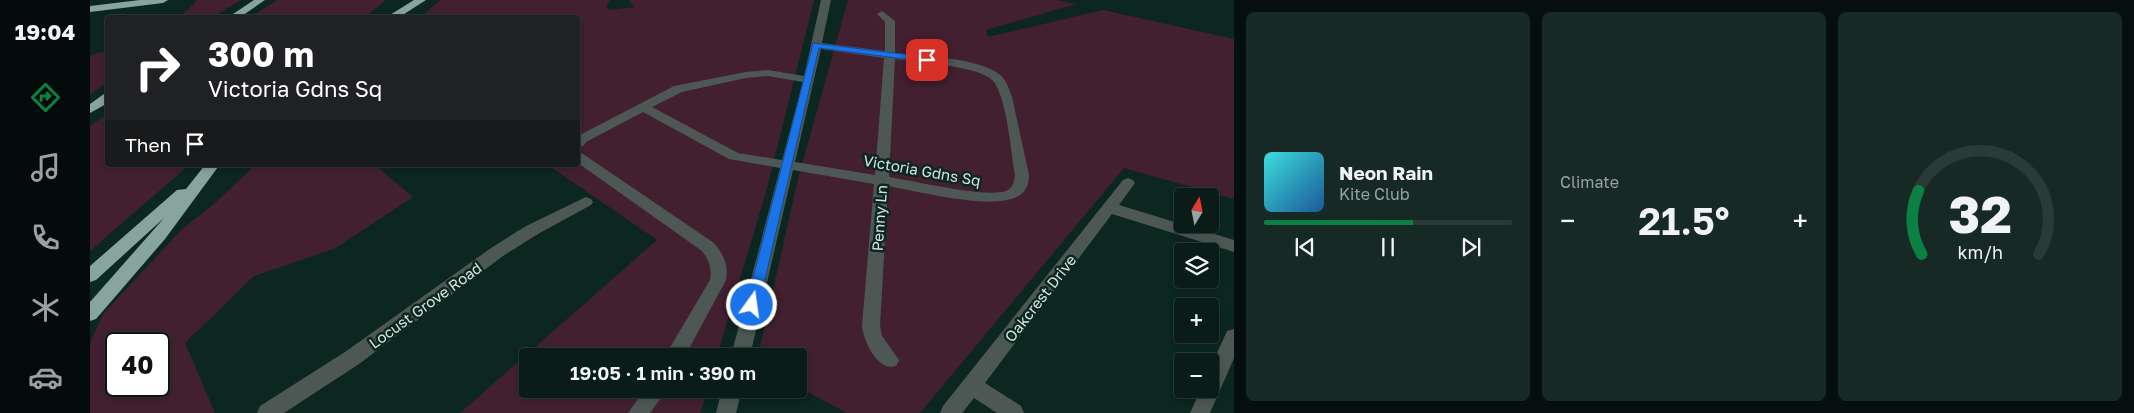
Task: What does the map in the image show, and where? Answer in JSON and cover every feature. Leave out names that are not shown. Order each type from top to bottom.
[{"type":"highway","points":[[90,10],[163,0]]},
{"type":"highway","points":[[237,15],[260,0]]},
{"type":"highway","points":[[384,15],[402,0]]},
{"type":"highway","points":[[395,15],[421,0]]},
{"type":"highway","points":[[90,109],[105,100]]},
{"type":"highway","points":[[90,276],[211,167]]},
{"type":"highway","points":[[90,314],[159,234],[211,167]]},
{"type":"street","points":[[742,348],[809,80],[826,0]]},
{"type":"street","name":"Penny Ln","points":[[882,14],[890,21],[890,55],[871,326],[873,338],[889,360]]},
{"type":"street","name":"Victoria Gdns Sq","points":[[643,106],[734,156],[986,198],[1018,191],[1022,183],[1005,95],[999,80],[981,69],[964,65],[816,45]]},
{"type":"street","points":[[580,140],[678,88],[746,75],[768,73],[809,80]]},
{"type":"street","points":[[580,158],[708,248],[716,258],[720,270],[718,280],[680,348]]},
{"type":"street","name":"Oakcrest Drive","points":[[950,413],[1128,183]]},
{"type":"street","name":"Locust Grove Road","points":[[267,413],[352,358],[497,252],[532,230],[586,202]]},
{"type":"street","points":[[1110,208],[1234,246]]},
{"type":"street","points":[[1200,413],[1234,336]]},
{"type":"street","points":[[972,386],[1014,413]]},
{"type":"street","points":[[638,413],[650,398]]},
{"type":"street","points":[[726,413],[730,398]]},
{"type":"shaded area","points":[[197,0],[241,0],[216,15],[180,15]]},
{"type":"shaded area","points":[[277,0],[386,0],[367,15],[254,15]]},
{"type":"shaded area","points":[[440,0],[610,0],[606,7],[610,10],[635,7],[630,2],[631,0],[814,0],[766,192],[719,348],[534,348],[657,240],[551,167],[580,167],[580,15],[423,15]]},
{"type":"shaded area","points":[[848,0],[1056,0],[1076,4],[986,30],[988,37],[1103,10],[1234,39],[1234,199],[1219,195],[1219,188],[1195,188],[1124,168],[920,413],[847,413],[807,392],[807,348],[760,348],[798,179]]},
{"type":"shaded area","points":[[105,51],[105,84],[90,94],[90,56]]},
{"type":"shaded area","points":[[105,115],[105,167],[187,167],[90,251],[90,126]]},
{"type":"shaded area","points":[[253,167],[377,167],[413,197],[334,249],[254,276],[185,343],[215,413],[90,413],[90,343],[103,314],[183,228],[213,205]]},
{"type":"shaded area","points":[[519,361],[519,398],[705,398],[700,413],[460,413]]},
{"type":"route","points":[[752,305],[809,80],[816,45],[927,60]]}]
